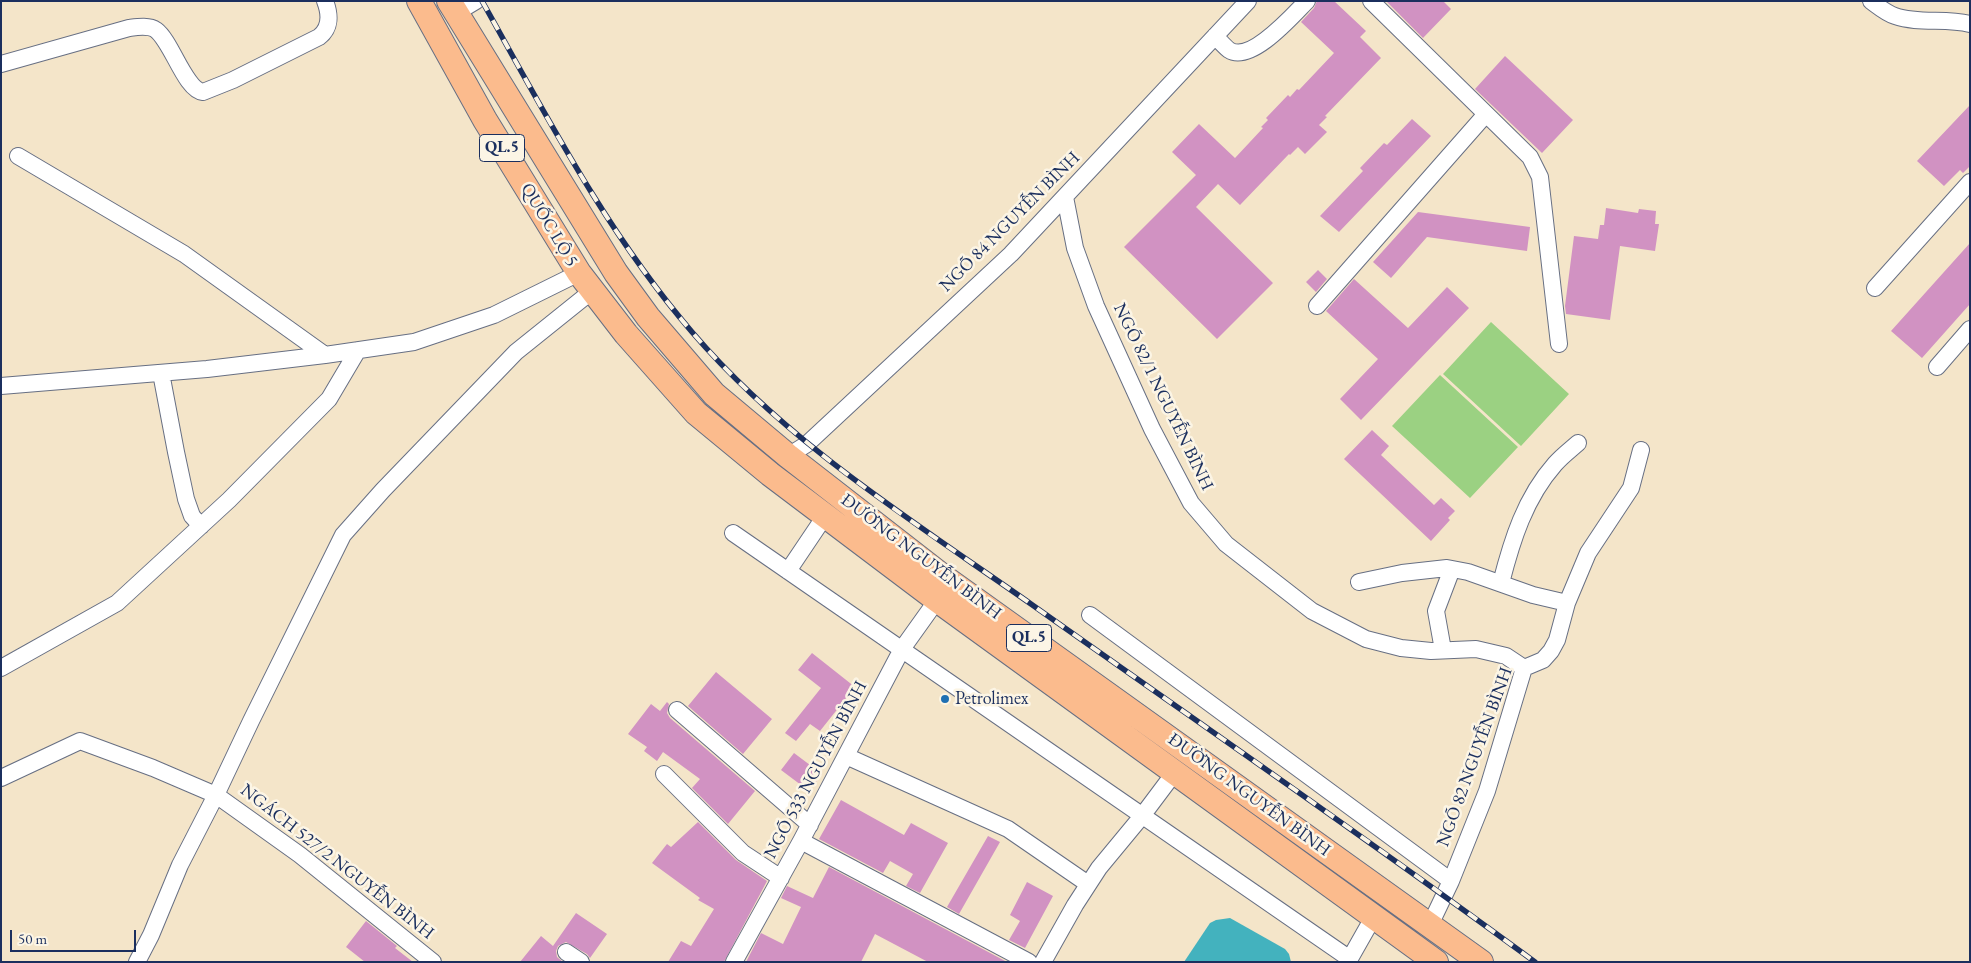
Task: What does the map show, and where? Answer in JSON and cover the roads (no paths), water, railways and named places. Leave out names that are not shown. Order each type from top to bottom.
[{"type":"highway","name":"QUỐC LỘ 5","points":[[419,1],[485,120],[585,282]]},
{"type":"highway","name":"QUỐC LỘ 5","points":[[452,7],[616,273]]},
{"type":"highway","name":"ĐƯỜNG NGUYỄN BÌNH","points":[[616,273],[648,317],[714,394],[788,456],[941,575],[1481,962]]},
{"type":"highway","name":"ĐƯỜNG NGUYỄN BÌNH","points":[[585,282],[626,334],[696,413],[825,516],[937,600],[1436,962]]},
{"type":"street","points":[[1,64],[129,28],[147,27],[156,30],[173,51],[194,89],[203,92],[234,80],[319,37],[324,33],[328,21],[329,13],[325,1]]},
{"type":"street","points":[[452,7],[476,1]]},
{"type":"street","name":"NGÕ 84 NGUYỄN BÌNH","points":[[788,456],[807,444],[1011,254],[1248,1]]},
{"type":"street","points":[[1215,36],[1230,50],[1240,52],[1249,50],[1266,40],[1307,1]]},
{"type":"street","points":[[1371,1],[1530,157],[1539,172],[1559,344]]},
{"type":"street","points":[[1871,1],[1888,13],[1900,18],[1956,21],[1970,24]]},
{"type":"street","points":[[1317,306],[1486,114]]},
{"type":"street","points":[[18,156],[184,254],[325,355]]},
{"type":"street","points":[[1874,288],[1970,182]]},
{"type":"street","name":"NGÕ 82/1 NGUYỄN BÌNH","points":[[1065,196],[1075,248],[1096,306],[1152,429],[1191,503],[1226,544],[1312,611],[1366,639],[1401,648],[1476,649],[1506,656],[1524,668]]},
{"type":"street","points":[[1,386],[161,373],[325,355],[414,342],[494,316],[585,282]]},
{"type":"street","points":[[137,962],[151,935],[180,865],[343,535],[390,483],[585,282]]},
{"type":"street","points":[[1937,368],[1970,328]]},
{"type":"street","points":[[1,668],[117,603],[201,526],[329,399],[358,350]]},
{"type":"street","points":[[161,373],[186,499],[192,516],[201,526]]},
{"type":"street","points":[[1501,583],[1513,540],[1528,502],[1555,464],[1578,442]]},
{"type":"street","name":"NGÕ 82 NGUYỄN BÌNH","points":[[1430,925],[1451,882],[1487,791],[1524,668],[1543,660],[1552,651],[1567,603],[1588,553],[1631,488],[1640,450]]},
{"type":"street","points":[[788,571],[825,516]]},
{"type":"street","points":[[734,533],[1349,960],[1374,916]]},
{"type":"street","points":[[1359,582],[1402,573],[1447,568],[1468,572],[1533,595],[1567,603]]},
{"type":"street","points":[[1443,650],[1436,611],[1452,570]]},
{"type":"street","name":"NGÕ 533 NGUYỄN BÌNH","points":[[734,962],[810,825],[902,649],[937,600]]},
{"type":"street","points":[[1090,615],[1451,882]]},
{"type":"street","points":[[677,710],[810,825]]},
{"type":"street","name":"NGÁCH 527/2 NGUYỄN BÌNH","points":[[1,778],[80,741],[153,768],[216,795],[300,855],[433,962]]},
{"type":"street","points":[[846,756],[1008,829],[1088,884]]},
{"type":"street","points":[[1043,962],[1088,884],[1175,772]]},
{"type":"street","points":[[664,774],[743,853],[781,878]]},
{"type":"street","points":[[801,841],[1029,962]]},
{"type":"street","points":[[566,952],[581,962]]},
{"type":"water","points":[[1230,918],[1285,949],[1289,954],[1291,962],[1184,962],[1210,923]]},
{"type":"railway","points":[[482,1],[579,172],[632,254],[692,332],[768,410],[810,445],[897,511],[1347,826],[1535,962]]},
{"type":"place","name":"Petrolimex","points":[[945,699]]}]
